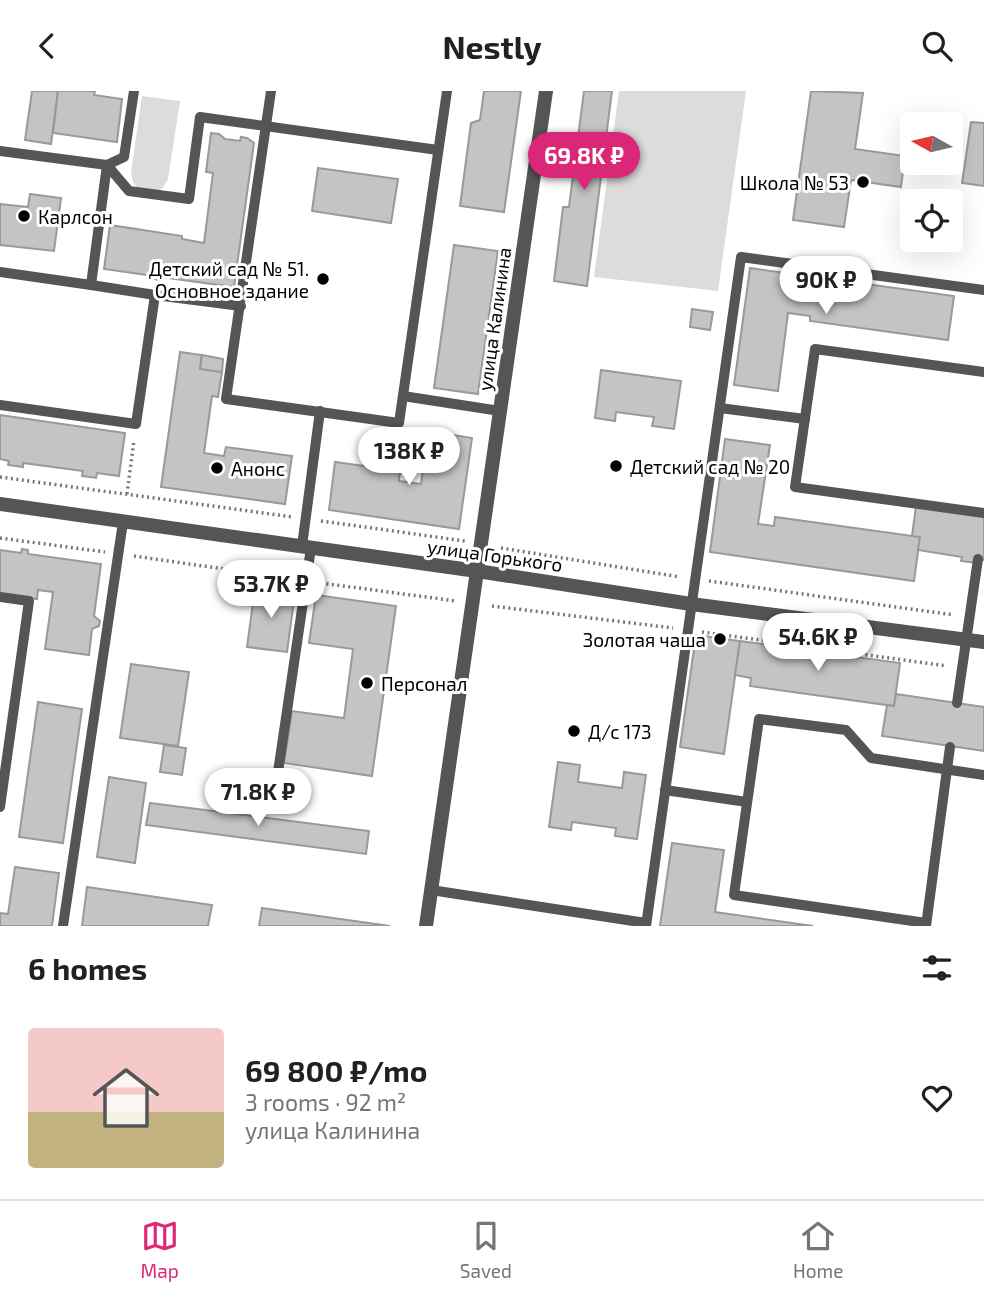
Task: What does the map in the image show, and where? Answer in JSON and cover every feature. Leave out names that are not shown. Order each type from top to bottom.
[{"type":"street","name":"улица Калинина","points":[[426,926],[546,91]]},
{"type":"street","name":"улица Горького","points":[[0,504],[691,604],[984,642]]},
{"type":"lane","points":[[0,151],[107,165],[124,157],[134,91]]},
{"type":"lane","points":[[271,91],[226,398],[399,423],[447,91]]},
{"type":"lane","points":[[107,165],[129,191],[189,199],[200,117],[438,150]]},
{"type":"lane","points":[[91,285],[107,165]]},
{"type":"lane","points":[[431,890],[646,924],[741,257],[984,290]]},
{"type":"lane","points":[[0,272],[240,306]]},
{"type":"lane","points":[[0,405],[136,424],[155,295]]},
{"type":"lane","points":[[984,372],[814,349],[795,487],[984,513]]},
{"type":"lane","points":[[402,396],[500,411]]},
{"type":"lane","points":[[720,408],[805,419]]},
{"type":"lane","points":[[278,772],[306,580],[306,519],[320,411]]},
{"type":"lane","points":[[63,926],[123,522]]},
{"type":"lane","points":[[957,703],[978,559]]},
{"type":"lane","points":[[0,597],[29,601],[0,807]]},
{"type":"lane","points":[[950,747],[948,770],[926,924],[734,895],[759,719],[846,730],[871,758],[948,770],[984,775]]},
{"type":"lane","points":[[665,790],[747,802]]},
{"type":"path","points":[[127,494],[136,424]]},
{"type":"path","points":[[0,477],[465,542]]},
{"type":"path","points":[[0,538],[457,601]]},
{"type":"path","points":[[501,548],[695,579],[969,617]]},
{"type":"path","points":[[492,606],[962,668]]},
{"type":"shaded area","points":[[619,91],[746,91],[718,291],[594,277]]},
{"type":"shaded area","points":[[142,96],[180,101],[168,179],[163,188],[156,192],[138,189],[131,172]]},
{"type":"building","points":[[32,91],[58,91],[51,144],[25,140]]},
{"type":"building","points":[[58,91],[95,91],[94,95],[122,99],[117,142],[53,133]]},
{"type":"building","points":[[484,91],[521,91],[504,212],[460,206],[471,123],[480,120]]},
{"type":"building","points":[[584,91],[612,91],[587,286],[554,281],[563,207],[569,207]]},
{"type":"building","points":[[811,91],[863,93],[855,149],[900,155],[901,187],[851,180],[844,227],[793,220]]},
{"type":"building","points":[[971,122],[984,123],[984,186],[962,183]]},
{"type":"building","points":[[211,133],[219,134],[225,139],[240,141],[241,137],[247,138],[254,143],[234,287],[161,277],[160,281],[147,275],[104,269],[110,225],[182,236],[182,239],[204,243],[213,173],[206,172]]},
{"type":"building","points":[[318,168],[398,179],[391,223],[312,211]]},
{"type":"building","points":[[30,194],[61,198],[54,251],[0,245],[0,204],[28,207]]},
{"type":"building","points":[[454,245],[498,251],[478,394],[434,388]]},
{"type":"building","points":[[750,268],[954,296],[948,340],[810,321],[810,316],[788,313],[778,391],[734,385]]},
{"type":"building","points":[[692,309],[713,312],[710,330],[690,327]]},
{"type":"building","points":[[180,352],[202,355],[200,369],[222,372],[218,397],[212,396],[204,453],[224,456],[226,447],[292,456],[285,504],[161,487]]},
{"type":"building","points":[[202,355],[223,359],[222,372],[200,369]]},
{"type":"building","points":[[601,370],[681,381],[674,429],[652,426],[654,417],[616,412],[615,421],[595,418]]},
{"type":"building","points":[[0,415],[125,433],[119,476],[97,473],[96,478],[82,476],[83,471],[23,463],[23,467],[8,465],[9,461],[0,459]]},
{"type":"building","points":[[428,431],[472,438],[459,529],[329,510],[335,462],[400,471],[399,481],[421,484]]},
{"type":"building","points":[[725,439],[770,445],[758,524],[774,526],[775,517],[920,537],[914,581],[710,552]]},
{"type":"building","points":[[916,506],[984,517],[984,560],[977,559],[976,563],[961,561],[962,557],[918,550],[920,537],[912,536]]},
{"type":"building","points":[[22,549],[28,550],[28,554],[101,564],[94,616],[100,621],[99,626],[92,629],[89,655],[45,649],[53,592],[38,590],[37,599],[0,594],[0,550],[21,553]]},
{"type":"building","points":[[255,588],[295,593],[287,652],[247,647]]},
{"type":"building","points":[[316,595],[396,606],[372,776],[284,763],[292,711],[344,718],[353,649],[309,643]]},
{"type":"building","points":[[696,635],[740,641],[724,754],[680,747]]},
{"type":"building","points":[[740,641],[900,663],[894,706],[750,686],[751,678],[735,675]]},
{"type":"building","points":[[131,664],[189,672],[178,746],[120,738]]},
{"type":"building","points":[[896,694],[984,707],[984,751],[882,736],[887,705],[894,706]]},
{"type":"building","points":[[38,702],[82,709],[63,843],[19,837]]},
{"type":"building","points":[[164,745],[186,748],[182,775],[160,772]]},
{"type":"building","name":"Д/с 173","points":[[558,762],[580,765],[578,782],[622,788],[624,772],[646,775],[637,839],[615,836],[616,828],[572,822],[571,830],[549,827]]},
{"type":"building","points":[[109,777],[146,783],[135,863],[97,857]]},
{"type":"building","points":[[150,803],[369,831],[366,854],[146,825]]},
{"type":"building","points":[[672,843],[724,850],[715,912],[813,926],[660,926]]},
{"type":"building","points":[[15,867],[59,873],[52,926],[0,926],[0,913],[8,914]]},
{"type":"building","points":[[87,887],[212,905],[208,926],[82,926]]},
{"type":"building","points":[[262,908],[390,926],[259,926]]},
{"type":"place","name":"Школа № 53","points":[[863,182]]},
{"type":"place","name":"Карлсон","points":[[24,216]]},
{"type":"place","name":"Детский сад № 51. Основное здание","points":[[323,279]]},
{"type":"place","name":"Детский сад № 20","points":[[616,466]]},
{"type":"place","name":"Анонс","points":[[217,468]]},
{"type":"place","name":"Золотая чаша","points":[[720,639]]},
{"type":"place","name":"Персонал","points":[[367,683]]},
{"type":"place","name":"Д/с 173","points":[[574,731]]}]
